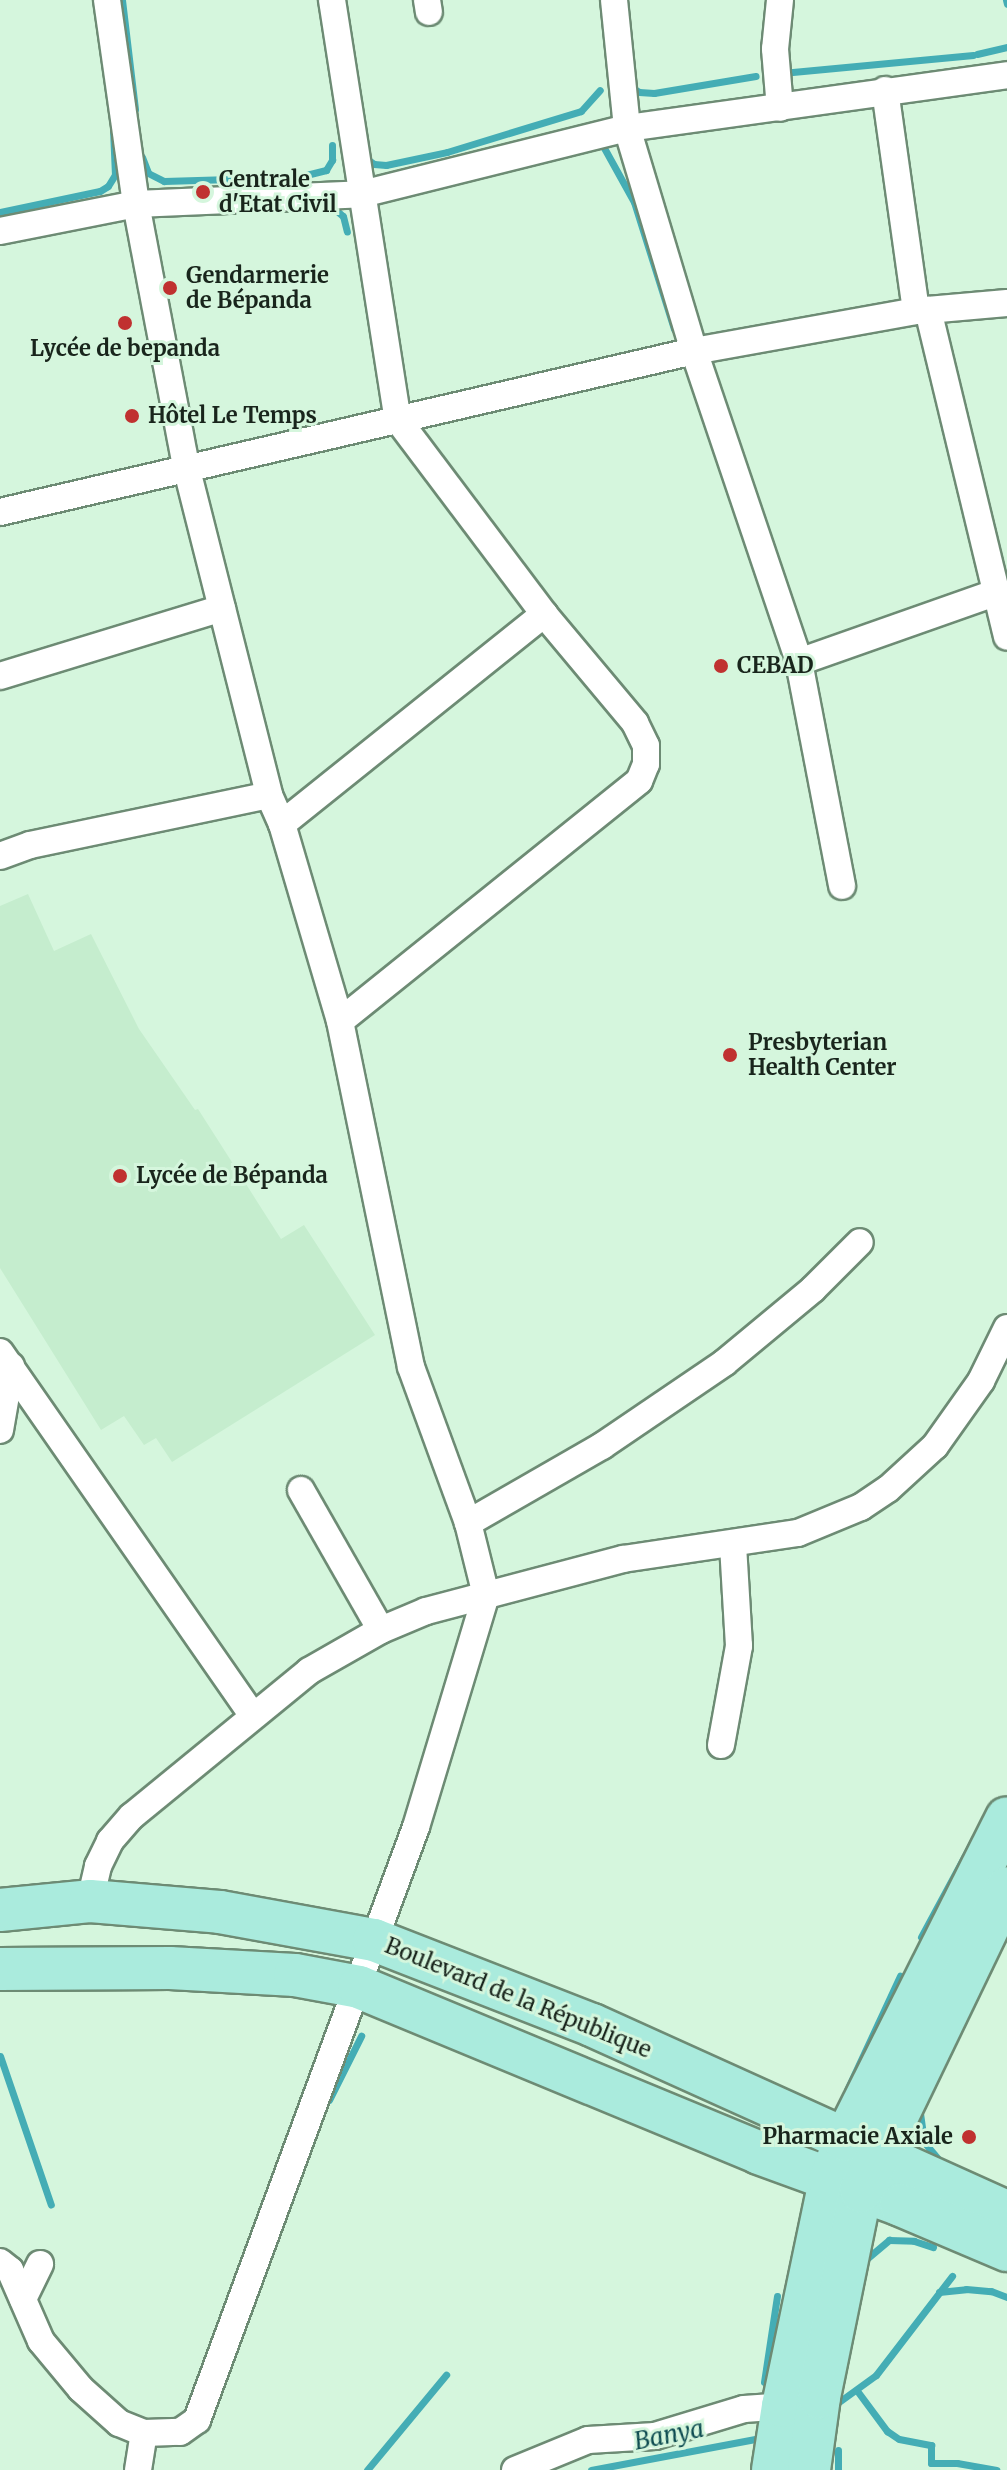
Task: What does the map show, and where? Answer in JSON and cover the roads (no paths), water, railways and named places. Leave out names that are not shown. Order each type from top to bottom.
[{"type":"main road","points":[[773,2470],[783,2406],[853,2167],[1007,1818]]},
{"type":"main road","points":[[809,2470],[819,2397],[851,2239],[853,2167],[903,2101],[1007,1888]]},
{"type":"main road","name":"Boulevard de la République","points":[[0,1910],[90,1901],[220,1912],[374,1940],[592,2025],[853,2167]]},
{"type":"main road","name":"Boulevard de la République","points":[[0,1969],[170,1968],[295,1975],[359,1987],[930,2198],[1007,2212]]},
{"type":"main road","points":[[851,2239],[930,2198],[919,2149],[903,2101]]},
{"type":"main road","name":"Boulevard de la République","points":[[930,2198],[1007,2250]]},
{"type":"street","points":[[0,2262],[10,2270],[41,2341],[81,2389],[119,2423],[144,2433],[180,2432],[197,2420],[416,1827],[486,1595],[468,1523],[411,1367],[340,1021],[282,824],[269,795],[186,466],[136,204],[107,0]]},
{"type":"street","points":[[332,0],[398,420],[544,614],[635,723],[646,746],[646,764],[639,781],[340,1021]]},
{"type":"street","points":[[614,0],[627,128],[694,351],[799,662],[842,886]]},
{"type":"street","points":[[780,0],[775,49],[780,108]]},
{"type":"street","points":[[0,231],[136,204],[362,194],[627,128],[1007,75]]},
{"type":"street","points":[[799,662],[1003,616],[922,310],[885,90]]},
{"type":"street","points":[[0,512],[186,466],[694,351],[922,310],[1007,303]]},
{"type":"street","points":[[0,676],[222,608]]},
{"type":"street","points":[[282,824],[544,614]]},
{"type":"street","points":[[0,856],[30,845],[269,795]]},
{"type":"street","points":[[468,1523],[602,1446],[724,1363],[813,1289],[860,1242]]},
{"type":"street","points":[[90,1901],[98,1866],[110,1841],[132,1816],[309,1671],[381,1630],[426,1611],[623,1559],[798,1533],[861,1507],[888,1489],[935,1446],[981,1381],[1007,1328]]},
{"type":"street","points":[[0,1430],[6,1359]]},
{"type":"street","points":[[6,1359],[252,1715]]},
{"type":"street","points":[[301,1490],[381,1630]]},
{"type":"street","points":[[721,1745],[739,1646],[733,1544]]},
{"type":"street","points":[[23,2299],[40,2264]]},
{"type":"street","points":[[515,2470],[588,2440],[655,2436],[744,2409],[783,2406]]},
{"type":"street","points":[[138,2470],[144,2433]]},
{"type":"waterway","points":[[122,0],[135,109]]},
{"type":"waterway","points":[[1006,0],[1007,4]]},
{"type":"waterway","points":[[977,54],[1007,47]]},
{"type":"waterway","points":[[782,73],[973,55]]},
{"type":"waterway","points":[[631,87],[639,92],[654,93],[756,76]]},
{"type":"waterway","points":[[364,157],[374,164],[386,165],[447,152],[581,111],[600,90]]},
{"type":"waterway","points":[[0,212],[100,191],[108,186],[115,175],[113,130]]},
{"type":"waterway","points":[[142,157],[148,173],[164,181],[298,177],[326,170],[332,160],[332,145]]},
{"type":"waterway","points":[[603,146],[634,202],[674,329]]},
{"type":"waterway","points":[[329,204],[343,216],[347,232]]},
{"type":"waterway","points":[[921,1937],[978,1831]]},
{"type":"waterway","points":[[847,2090],[900,1976]]},
{"type":"waterway","points":[[329,2100],[361,2036]]},
{"type":"waterway","points":[[0,2056],[51,2205]]},
{"type":"waterway","points":[[920,2113],[924,2142],[940,2161]]},
{"type":"waterway","points":[[864,2261],[889,2240],[914,2241],[933,2247]]},
{"type":"waterway","points":[[836,2404],[876,2375],[952,2276]]},
{"type":"waterway","points":[[939,2292],[966,2289],[991,2291],[1007,2297]]},
{"type":"waterway","points":[[764,2382],[777,2296]]},
{"type":"waterway","points":[[367,2470],[446,2375]]},
{"type":"waterway","points":[[858,2392],[887,2431],[899,2439],[931,2445],[931,2463],[957,2463],[996,2470]]},
{"type":"waterway","name":"Banya","points":[[591,2470],[755,2439]]},
{"type":"waterway","points":[[838,2450],[838,2470]]},
{"type":"place","name":"Centrale d'Etat Civil","points":[[203,192]]},
{"type":"place","name":"Gendarmerie de Bépanda","points":[[170,288]]},
{"type":"place","name":"Lycée de bepanda","points":[[125,323]]},
{"type":"place","name":"Hôtel Le Temps","points":[[132,416]]},
{"type":"place","name":"CEBAD","points":[[721,666]]},
{"type":"place","name":"Presbyterian Health Center","points":[[730,1055]]},
{"type":"place","name":"Lycée de Bépanda","points":[[120,1176]]},
{"type":"place","name":"Pharmacie Axiale","points":[[969,2137]]}]
